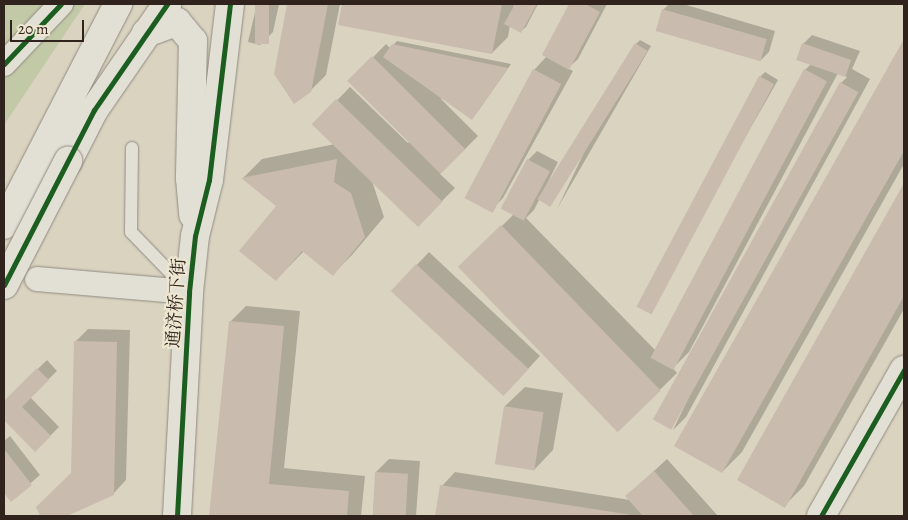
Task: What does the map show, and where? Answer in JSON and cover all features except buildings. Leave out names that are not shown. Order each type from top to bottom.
[{"type":"street","points":[[4,64],[61,4]]},
{"type":"street","points":[[4,225],[118,4]]},
{"type":"street","points":[[4,285],[94,110],[167,4]]},
{"type":"street","name":"通济桥下街","points":[[177,516],[189,292],[195,236],[209,180],[230,4]]},
{"type":"street","name":"通济桥下街","points":[[146,33],[177,22],[192,41],[190,178],[195,236]]},
{"type":"street","points":[[37,279],[189,292]]},
{"type":"street","points":[[821,516],[904,370]]},
{"type":"lane","points":[[132,148],[131,232],[189,292]]},
{"type":"green space","points":[[4,4],[85,4],[4,125]]},
{"type":"cycle path","points":[[4,64],[61,4]]},
{"type":"cycle path","points":[[4,285],[94,110],[167,4]]},
{"type":"cycle path","points":[[177,516],[189,292],[195,236],[209,180],[230,4]]},
{"type":"cycle path","points":[[821,516],[904,370]]}]
